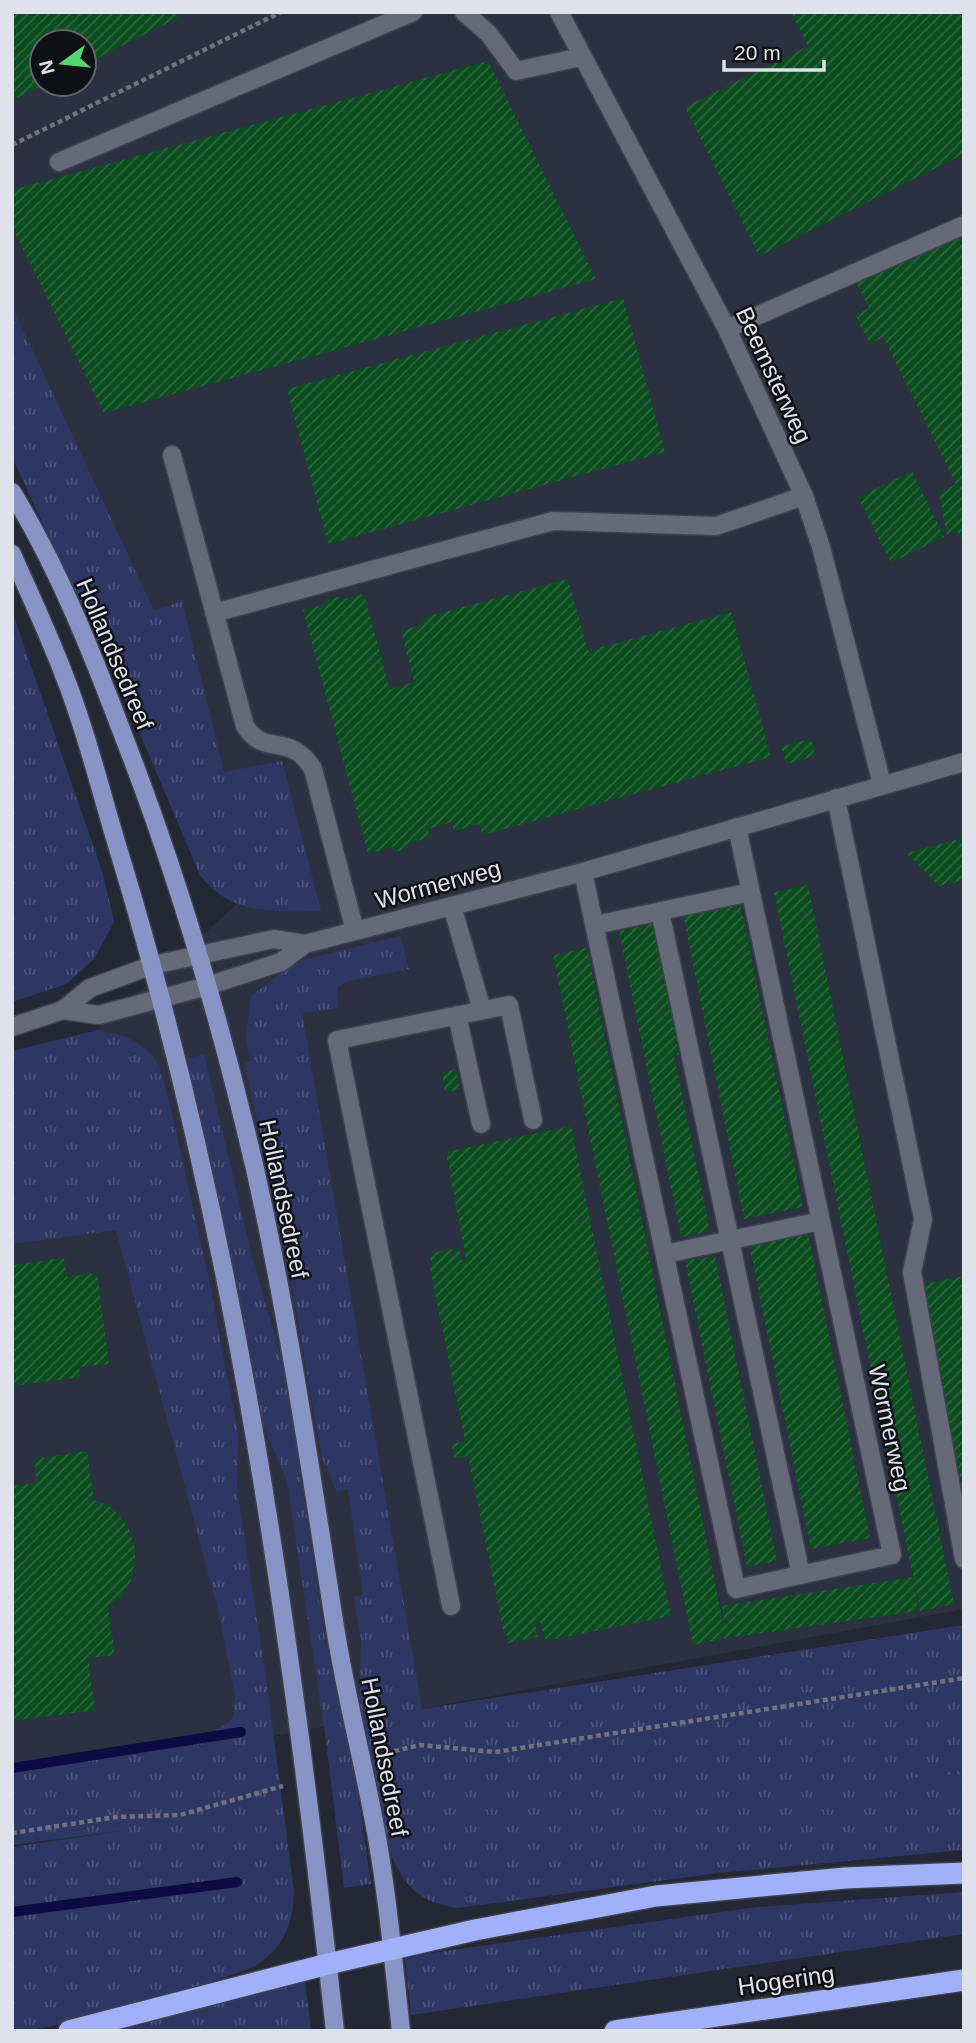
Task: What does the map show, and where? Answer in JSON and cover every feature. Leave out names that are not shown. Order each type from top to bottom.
[{"type":"highway","points":[[69,2031],[328,1964],[475,1930],[656,1896],[845,1878],[964,1873]]},
{"type":"highway","name":"Hogering","points":[[615,2031],[964,1980]]},
{"type":"main road","name":"Hollandsedreef","points":[[12,492],[32,524],[94,658],[161,833],[199,955],[255,1169],[293,1365],[337,1644],[374,1819],[401,2025]]},
{"type":"main road","points":[[12,554],[67,681],[162,997],[213,1216],[264,1495],[335,2030]]},
{"type":"street","points":[[59,162],[413,12]]},
{"type":"street","points":[[464,12],[489,34],[516,71],[581,57]]},
{"type":"street","name":"Beemsterweg","points":[[559,12],[727,329],[804,496],[821,547],[882,784]]},
{"type":"street","points":[[727,329],[964,225]]},
{"type":"street","points":[[172,454],[245,726],[250,734],[266,744],[288,746],[299,751],[313,769],[355,931]]},
{"type":"street","points":[[214,613],[553,521],[716,526],[804,496]]},
{"type":"street","name":"Wormerweg","points":[[62,1010],[99,1015],[207,986],[281,962],[305,944],[583,872],[964,761]]},
{"type":"street","points":[[836,798],[923,1219],[912,1272],[964,1559]]},
{"type":"street","name":"Wormerweg","points":[[583,872],[736,1589],[892,1555],[737,827]]},
{"type":"street","points":[[595,925],[751,892]]},
{"type":"street","points":[[452,906],[482,1010]]},
{"type":"street","points":[[660,911],[801,1575]]},
{"type":"street","name":"Wormerweg","points":[[62,1010],[90,988],[153,965],[274,939],[305,944]]},
{"type":"street","points":[[451,1606],[337,1040],[509,1004],[533,1119]]},
{"type":"street","points":[[12,1027],[62,1010]]},
{"type":"street","points":[[457,1015],[481,1124]]},
{"type":"street","points":[[664,1254],[821,1221]]},
{"type":"path","points":[[12,145],[281,12]]},
{"type":"path","points":[[361,1759],[420,1745],[495,1752],[964,1678]]},
{"type":"path","points":[[12,1833],[116,1817],[180,1815],[304,1781]]},
{"type":"shaded area","points":[[12,12],[964,12],[964,1609],[12,1784],[12,1106],[237,904],[12,429]]},
{"type":"green space","points":[[12,306],[154,611],[182,601],[224,772],[282,761],[321,911],[270,911],[239,904],[225,898],[200,875],[132,715],[12,457]]},
{"type":"green space","points":[[12,611],[103,874],[114,922],[94,959],[66,984],[12,1002]]},
{"type":"green space","points":[[400,936],[409,969],[348,981],[337,988],[338,1008],[302,1013],[422,1709],[964,1625],[964,1770],[908,1779],[964,1786],[964,1850],[718,1873],[458,1908],[423,1897],[401,1875],[390,1852],[355,1698],[360,1696],[361,1640],[354,1597],[363,1595],[348,1489],[337,1492],[322,1458],[283,1236],[245,1064],[250,1061],[246,1039],[251,996],[303,960]]},
{"type":"green space","points":[[98,1030],[126,1037],[139,1044],[152,1055],[160,1068],[208,1275],[238,1434],[237,1488],[269,1699],[294,1892],[293,1904],[285,1935],[273,1952],[255,1966],[201,1985],[72,2021],[12,2031],[12,1847],[129,1830],[12,1845],[12,1762],[194,1737],[212,1732],[228,1723],[234,1716],[235,1696],[219,1613],[116,1230],[12,1244],[12,1051]]},
{"type":"green space","points":[[204,1054],[253,1261],[286,1374],[323,1628],[356,1780],[371,1884],[344,1888],[325,1734],[287,1481],[258,1411],[229,1251],[187,1059]]},
{"type":"green space","points":[[964,1770],[964,1786],[905,1779]]},
{"type":"green space","points":[[964,1892],[964,1934],[411,2015],[405,1959],[430,1953],[757,1907]]},
{"type":"green space","points":[[305,1981],[311,2030],[116,2031],[290,1984]]},
{"type":"building","points":[[12,12],[189,12],[98,58],[98,28],[28,28],[28,93],[12,100]]},
{"type":"building","points":[[791,12],[964,12],[964,154],[759,256],[685,107],[808,46]]},
{"type":"building","points":[[488,61],[596,279],[104,413],[12,227],[12,190]]},
{"type":"building","points":[[964,216],[964,544],[957,531],[947,536],[939,493],[956,484],[883,337],[870,344],[855,315],[869,308],[851,273]]},
{"type":"building","points":[[623,298],[665,452],[328,544],[287,389]]},
{"type":"building","points":[[912,471],[944,537],[891,563],[858,497]]},
{"type":"building","points":[[568,579],[588,651],[731,612],[771,757],[482,835],[479,824],[454,831],[452,822],[428,829],[430,837],[407,844],[408,848],[394,852],[392,847],[368,854],[303,610],[326,604],[325,600],[339,597],[340,600],[364,594],[390,689],[414,682],[401,631],[424,624],[422,618]]},
{"type":"building","points":[[811,739],[816,756],[786,764],[781,746]]},
{"type":"building","points":[[964,838],[964,880],[939,886],[906,853]]},
{"type":"building","points":[[808,885],[954,1604],[920,1611],[915,1586],[918,1611],[693,1645],[553,955],[587,948],[724,1627],[722,1606],[913,1577],[774,892]]},
{"type":"building","points":[[740,902],[803,1207],[744,1219],[683,914]]},
{"type":"building","points":[[653,924],[679,1055],[674,1056],[710,1231],[681,1237],[619,931]]},
{"type":"building","points":[[456,1069],[460,1089],[445,1092],[442,1072]]},
{"type":"building","points":[[571,1126],[671,1616],[545,1641],[540,1622],[535,1623],[538,1637],[508,1643],[468,1456],[455,1459],[451,1444],[465,1441],[430,1268],[430,1253],[459,1248],[462,1261],[466,1260],[446,1152]]},
{"type":"building","points":[[808,1232],[870,1538],[811,1549],[749,1244]]},
{"type":"building","points":[[715,1256],[777,1561],[747,1567],[685,1261]]},
{"type":"building","points":[[64,1258],[67,1277],[97,1273],[109,1364],[79,1367],[81,1377],[12,1386],[12,1265]]},
{"type":"building","points":[[964,1276],[964,1508],[962,1508],[923,1284]]},
{"type":"building","points":[[87,1451],[94,1500],[109,1506],[118,1514],[128,1527],[135,1548],[131,1580],[121,1597],[108,1607],[115,1655],[88,1658],[95,1710],[12,1721],[12,1486],[37,1483],[34,1459]]},
{"type":"waterway","points":[[12,1768],[241,1732]]},
{"type":"waterway","points":[[12,1912],[237,1882]]}]
